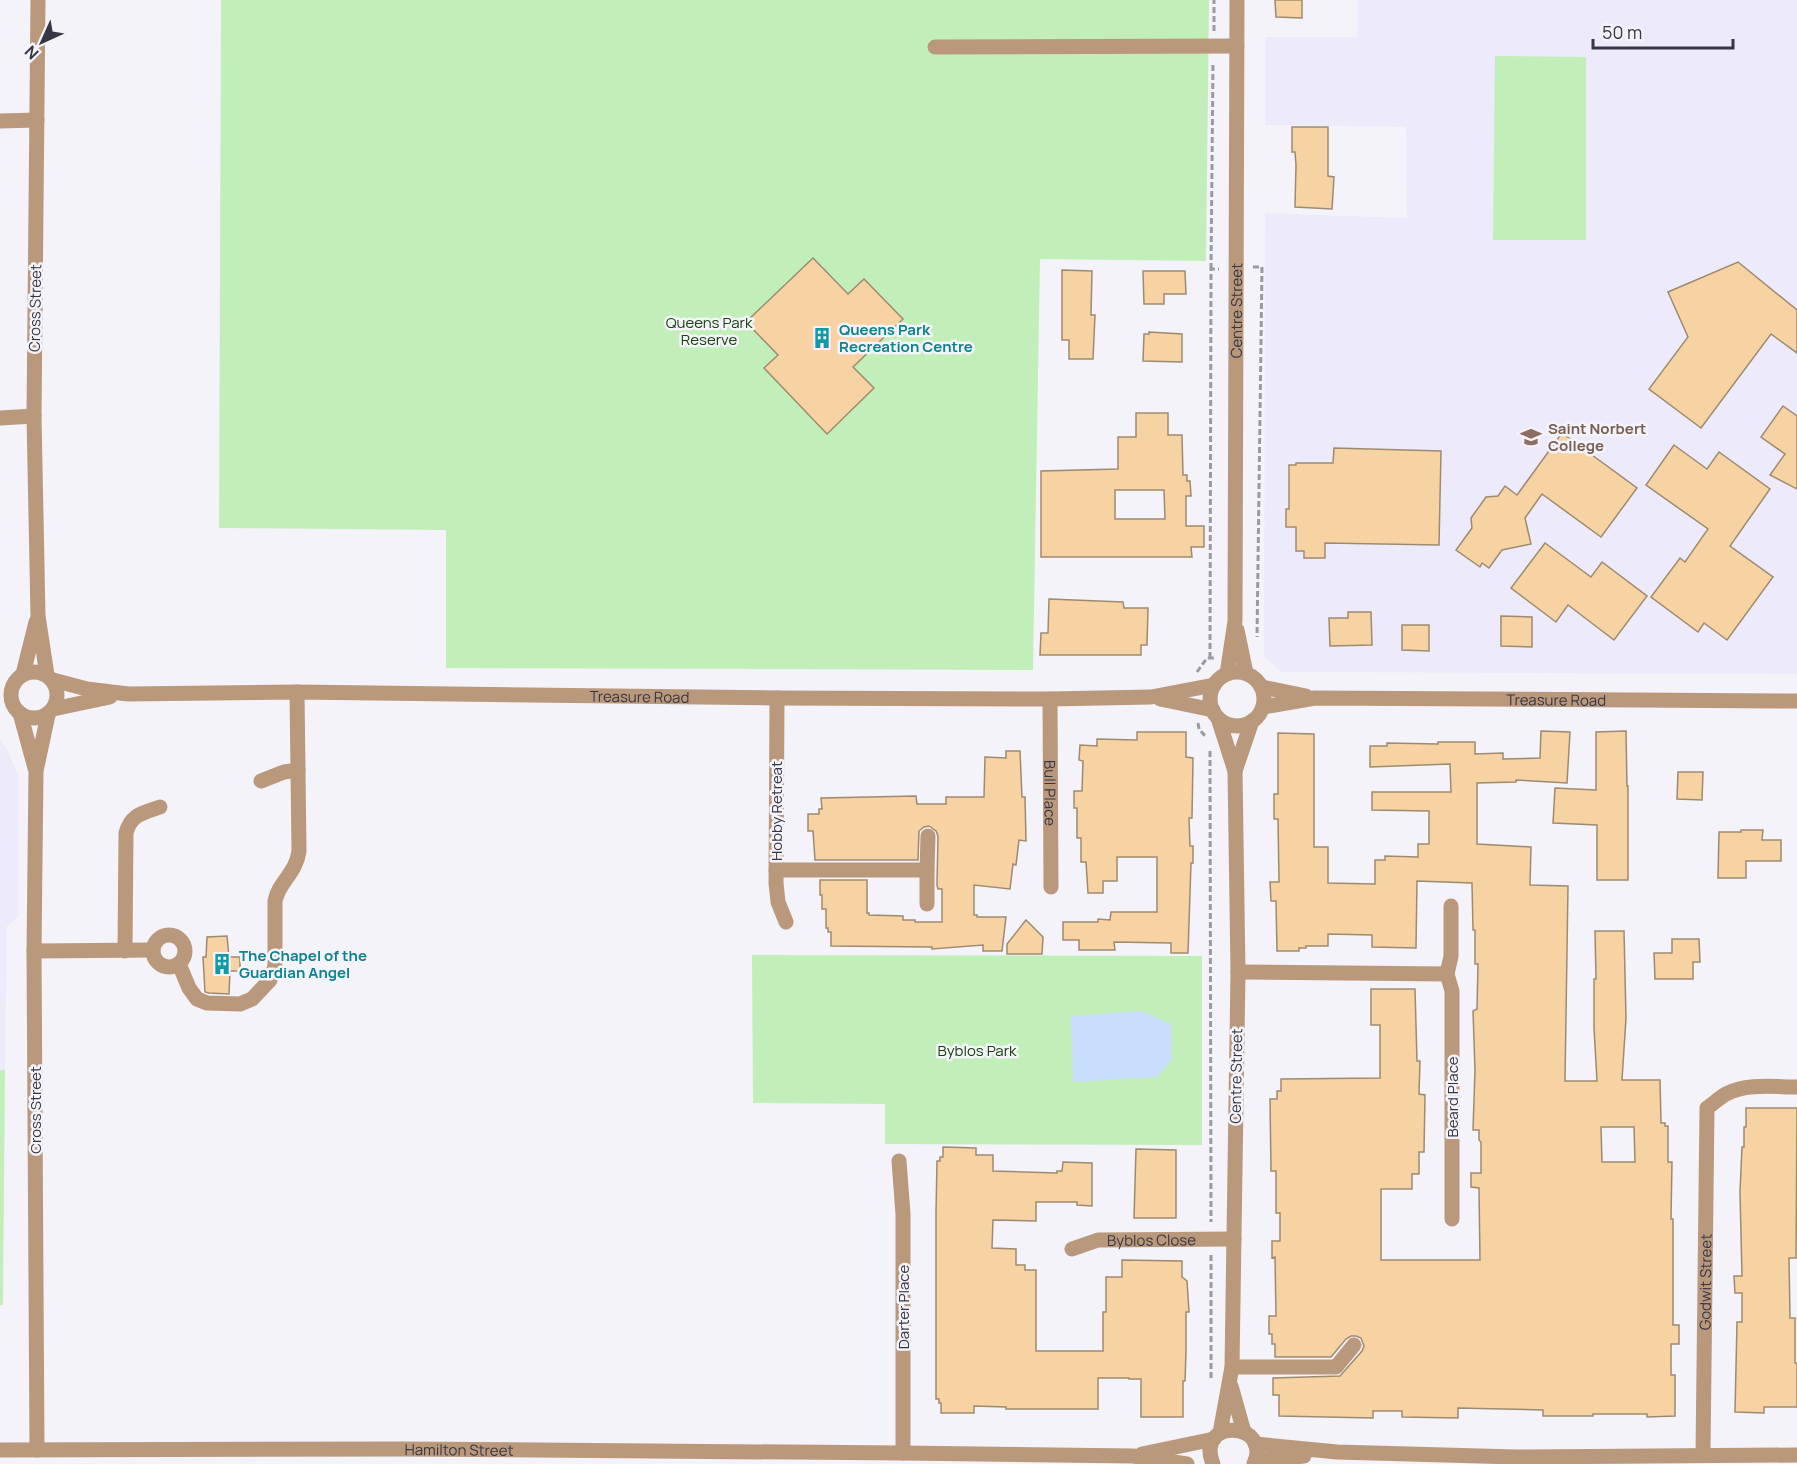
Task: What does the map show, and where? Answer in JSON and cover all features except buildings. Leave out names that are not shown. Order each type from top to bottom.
[{"type":"street","name":"Cross Street","points":[[38,0],[34,416],[38,616],[50,677]]},
{"type":"street","name":"Centre Street","points":[[1227,674],[1235,621],[1237,0]]},
{"type":"street","points":[[934,47],[1237,46]]},
{"type":"street","points":[[0,121],[37,120]]},
{"type":"street","points":[[0,418],[34,416]]},
{"type":"street","name":"Cross Street","points":[[23,674],[38,616]]},
{"type":"street","name":"Centre Street","points":[[1235,621],[1246,673]]},
{"type":"street","points":[[35,671],[50,677],[58,690],[58,700],[50,712],[39,718],[28,718],[12,709],[12,701],[6,687],[23,674],[35,671]]},
{"type":"street","points":[[1246,673],[1262,687],[1263,707],[1259,715],[1244,725],[1235,726],[1226,723],[1216,714],[1211,702],[1214,685],[1227,674],[1246,673]]},
{"type":"street","name":"Treasure Road","points":[[50,677],[87,690],[128,694],[297,692],[1050,699],[1151,697],[1214,685]]},
{"type":"street","name":"Treasure Road","points":[[1262,687],[1315,698]]},
{"type":"street","points":[[179,964],[189,988],[197,999],[207,1003],[240,1004],[246,1002],[252,999],[270,980],[274,966],[276,894],[294,870],[299,851],[297,692]]},
{"type":"street","name":"Treasure Road","points":[[50,712],[87,701],[128,694]]},
{"type":"street","name":"Treasure Road","points":[[1151,697],[1197,707],[1216,714]]},
{"type":"street","name":"Hobby Retreat","points":[[777,698],[776,870],[778,902],[786,922]]},
{"type":"street","name":"Treasure Road","points":[[1263,707],[1315,698],[1797,701]]},
{"type":"street","name":"Bull Place","points":[[1050,699],[1051,887]]},
{"type":"street","name":"Cross Street","points":[[12,709],[36,771]]},
{"type":"street","name":"Cross Street","points":[[37,1450],[34,951],[36,771],[50,712]]},
{"type":"street","name":"Centre Street","points":[[1213,1464],[1210,1451],[1217,1436],[1231,1374],[1238,972],[1235,771],[1216,714]]},
{"type":"street","name":"Centre Street","points":[[1235,771],[1252,721]]},
{"type":"street","points":[[261,781],[284,772],[298,770]]},
{"type":"street","points":[[125,951],[126,833],[129,823],[136,816],[160,807]]},
{"type":"street","points":[[927,904],[928,836]]},
{"type":"street","points":[[776,870],[927,870]]},
{"type":"street","name":"Beard Place","points":[[1451,906],[1451,956],[1447,975],[1452,991],[1452,1219]]},
{"type":"street","points":[[172,934],[181,939],[186,950],[179,964],[167,967],[157,962],[153,950],[161,936],[172,934]]},
{"type":"street","points":[[34,951],[153,950]]},
{"type":"street","points":[[1238,972],[1447,975]]},
{"type":"street","name":"Godwit Street","points":[[1703,1454],[1707,1108],[1727,1094],[1739,1089],[1797,1087]]},
{"type":"street","name":"Darter Place","points":[[899,1161],[903,1214],[903,1453]]},
{"type":"street","name":"Byblos Close","points":[[1072,1250],[1098,1240],[1234,1239]]},
{"type":"street","points":[[1231,1374],[1336,1367],[1354,1345]]},
{"type":"street","name":"Centre Street","points":[[1231,1374],[1244,1432]]},
{"type":"street","name":"Hamilton Street","points":[[1133,1456],[1217,1436],[1232,1429],[1244,1432]]},
{"type":"street","points":[[1244,1432],[1255,1444],[1337,1452],[1516,1460],[1703,1454],[1797,1455]]},
{"type":"street","points":[[1255,1444],[1255,1462],[1337,1452]]},
{"type":"street","name":"Hamilton Street","points":[[0,1450],[403,1449],[770,1458],[903,1453],[1133,1456],[1188,1464]]},
{"type":"street","points":[[1205,1464],[1213,1464]]},
{"type":"path","points":[[1211,269],[1214,0]]},
{"type":"path","points":[[1196,688],[1196,674],[1207,658],[1210,658]]},
{"type":"path","points":[[1197,707],[1199,729],[1210,742],[1211,1386]]},
{"type":"shaded area","name":"Saint Norbert College","points":[[1357,0],[1797,0],[1797,674],[1281,672],[1264,656],[1265,213],[1407,218],[1406,127],[1265,125],[1265,37],[1357,37]]},
{"type":"shaded area","points":[[0,739],[9,753],[19,778],[19,916],[7,926],[5,1070],[0,1070]]},
{"type":"green space","name":"Queens Park Reserve","points":[[221,0],[1209,0],[1206,261],[1040,259],[1033,670],[446,668],[446,530],[219,528]]},
{"type":"green space","points":[[1495,56],[1586,57],[1586,240],[1493,240]]},
{"type":"green space","name":"Byblos Park","points":[[752,955],[1202,956],[1202,1145],[885,1144],[885,1104],[753,1103]]},
{"type":"green space","points":[[0,1070],[5,1070],[3,1305],[0,1305]]},
{"type":"water","points":[[1142,1011],[1171,1024],[1172,1059],[1157,1077],[1073,1082],[1071,1016]]},
{"type":"place","name":"Queens Park Recreation Centre","points":[[822,338]]},
{"type":"place","name":"Saint Norbert College","points":[[1531,437]]},
{"type":"place","name":"The Chapel of the Guardian Angel","points":[[222,964]]}]
